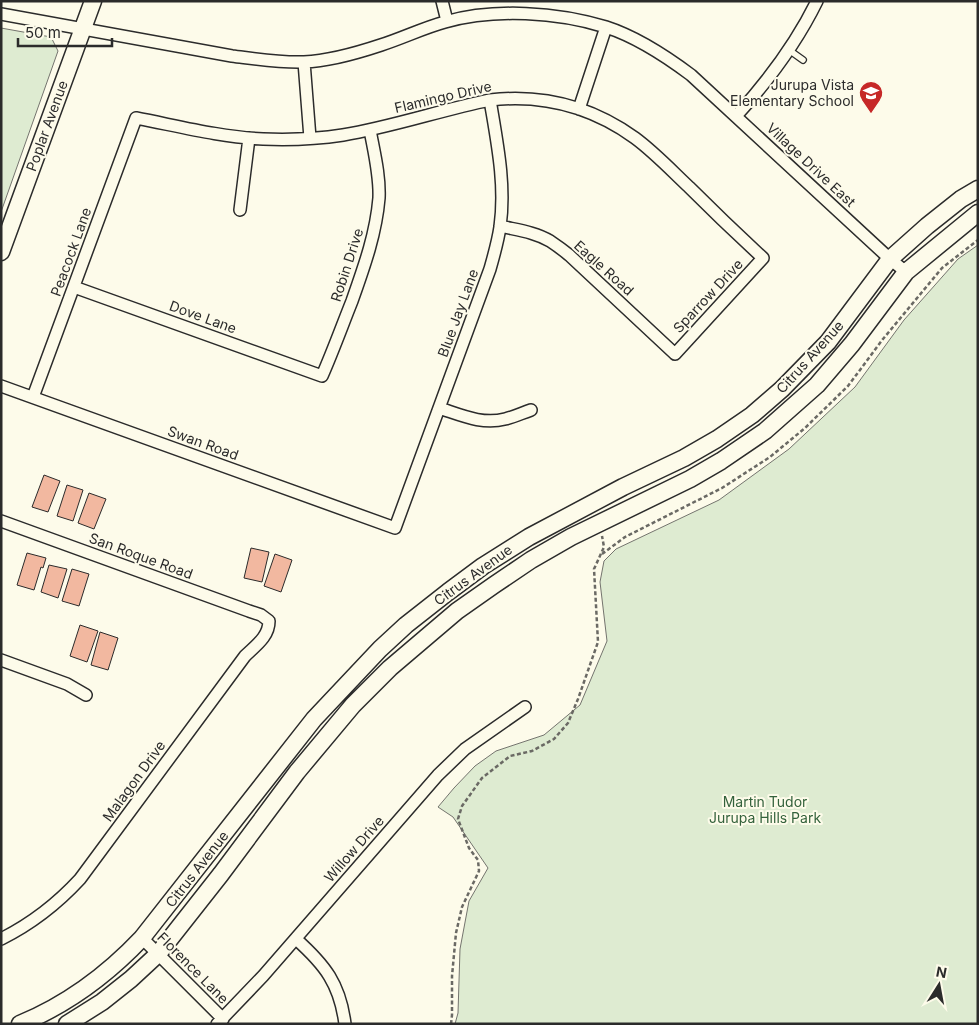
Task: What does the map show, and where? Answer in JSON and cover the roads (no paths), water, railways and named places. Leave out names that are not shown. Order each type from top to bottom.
[{"type":"street","name":"Poplar Avenue","points":[[1,252],[93,1]]},
{"type":"street","points":[[442,1],[447,22]]},
{"type":"street","points":[[736,116],[756,94],[789,50],[804,27],[817,1]]},
{"type":"street","name":"Village Drive East","points":[[1,14],[247,58],[304,62],[363,51],[447,22],[486,15],[529,14],[558,17],[606,27],[674,62],[703,86],[906,272]]},
{"type":"street","points":[[579,108],[606,27]]},
{"type":"street","points":[[304,62],[310,138]]},
{"type":"street","name":"Flamingo Drive","points":[[136,118],[195,130],[249,138],[310,138],[370,130],[490,100],[528,98],[555,102],[579,108],[613,124],[636,139],[763,258]]},
{"type":"street","name":"Blue Jay Lane","points":[[395,528],[490,269],[500,226],[502,188],[490,100]]},
{"type":"street","name":"Peacock Lane","points":[[33,398],[136,118]]},
{"type":"street","name":"Robin Drive","points":[[322,376],[365,266],[375,227],[379,196],[376,160],[370,130]]},
{"type":"street","points":[[240,210],[249,138]]},
{"type":"street","name":"Citrus Avenue","points":[[20,1024],[55,1007],[78,993],[112,968],[128,953],[142,938],[314,719],[380,648],[406,625],[483,566],[521,541],[684,458],[717,439],[752,415],[782,390],[828,342],[890,259],[927,226],[961,199],[978,189]]},
{"type":"street","name":"Citrus Avenue","points":[[67,1024],[102,1002],[158,954],[221,874],[297,772],[353,705],[390,668],[457,611],[531,560],[571,537],[690,479],[721,461],[765,431],[816,385],[852,344],[906,272],[978,213]]},
{"type":"street","name":"Eagle Road","points":[[500,226],[524,231],[550,241],[569,255],[675,354]]},
{"type":"street","name":"Sparrow Drive","points":[[675,354],[763,258]]},
{"type":"street","name":"Dove Lane","points":[[74,286],[322,376]]},
{"type":"street","name":"Swan Road","points":[[1,386],[395,528]]},
{"type":"street","points":[[440,408],[473,419],[490,421],[506,419],[531,410]]},
{"type":"street","name":"San Roque Road","points":[[1,521],[255,613],[269,621]]},
{"type":"street","name":"Malagon Drive","points":[[1,939],[28,924],[50,908],[80,879],[245,656],[265,636],[269,621]]},
{"type":"street","points":[[1,660],[67,684],[86,695]]},
{"type":"street","name":"Willow Drive","points":[[220,1021],[257,983],[445,768],[465,749],[525,707]]},
{"type":"street","name":"Florence Lane","points":[[142,938],[220,1021]]},
{"type":"street","points":[[296,939],[318,960],[337,989],[345,1024]]},
{"type":"lane","points":[[789,50],[803,60]]},
{"type":"place","name":"Jurupa Vista Elementary School","points":[[871,114]]},
{"type":"park label","name":"Martin Tudor Jurupa Hills Park","points":[[765,810]]}]
